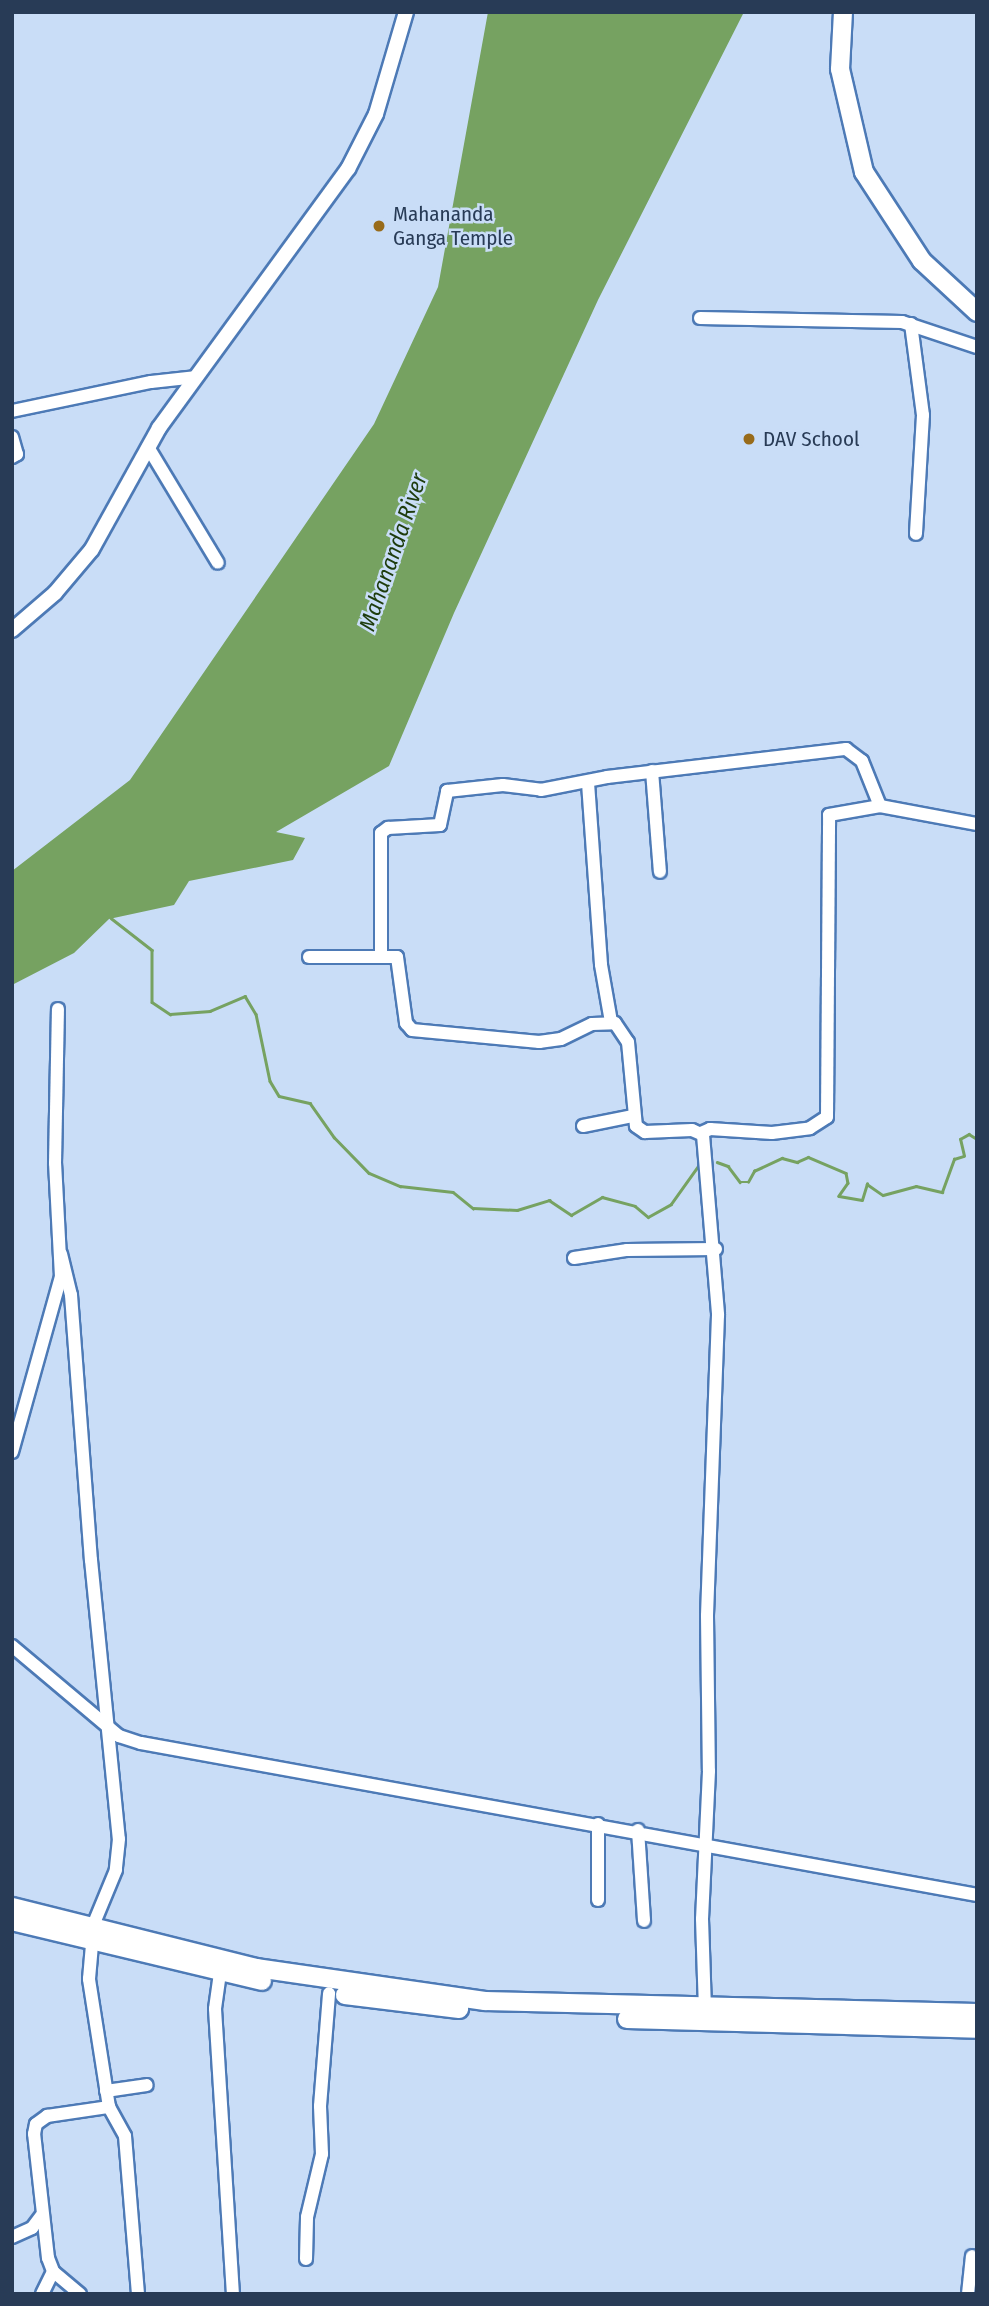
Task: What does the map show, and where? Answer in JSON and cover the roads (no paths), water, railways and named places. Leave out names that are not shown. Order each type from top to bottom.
[{"type":"highway","points":[[843,12],[840,69],[864,172],[922,261],[977,312]]},
{"type":"highway","points":[[12,1907],[96,1936],[220,1973],[330,1993],[539,2016],[977,2029]]},
{"type":"highway","points":[[12,1921],[361,1986],[485,2001],[705,2009],[977,2014]]},
{"type":"main road","points":[[12,630],[55,593],[92,549],[148,447],[364,143],[406,12]]},
{"type":"street","points":[[700,318],[911,324],[977,347]]},
{"type":"street","points":[[911,324],[923,415],[916,534]]},
{"type":"street","points":[[12,411],[151,382],[197,377]]},
{"type":"street","points":[[12,437],[17,454],[12,457]]},
{"type":"street","points":[[148,447],[218,563]]},
{"type":"street","points":[[381,955],[380,838],[384,830],[440,825],[447,791],[503,785],[536,790],[652,771],[851,750],[863,761],[880,806]]},
{"type":"street","points":[[652,771],[660,872]]},
{"type":"street","points":[[589,783],[601,965],[611,1022],[628,1042],[632,1116],[641,1131],[701,1133],[713,1129],[772,1133],[810,1128],[827,1117],[827,817],[836,810],[880,806],[977,824]]},
{"type":"street","points":[[309,957],[381,955],[399,959],[406,1023],[412,1030],[497,1041],[553,1041],[587,1026],[611,1022]]},
{"type":"street","points":[[12,1452],[57,1303],[61,1254],[55,1163],[58,1009]]},
{"type":"street","points":[[583,1126],[632,1116]]},
{"type":"street","points":[[701,1133],[716,1250],[718,1315],[706,1629],[709,1772],[704,1843],[705,2009]]},
{"type":"street","points":[[575,1258],[627,1250],[716,1250]]},
{"type":"street","points":[[61,1254],[71,1295],[91,1560],[110,1730],[118,1861],[96,1936],[89,1979],[109,2107],[125,2136],[138,2294]]},
{"type":"street","points":[[12,1646],[110,1730],[126,1738],[182,1751],[638,1830],[977,1895]]},
{"type":"street","points":[[597,1824],[598,1900]]},
{"type":"street","points":[[638,1830],[644,1921]]},
{"type":"street","points":[[220,1973],[215,2009],[233,2294]]},
{"type":"street","points":[[306,2259],[307,2217],[322,2154],[320,2106],[330,1993]]},
{"type":"street","points":[[106,2091],[147,2085]]},
{"type":"street","points":[[80,2294],[53,2271],[41,2216],[36,2124],[47,2116],[109,2107]]},
{"type":"street","points":[[12,2236],[32,2228],[41,2216]]},
{"type":"street","points":[[968,2294],[972,2256]]},
{"type":"street","points":[[42,2294],[53,2271]]},
{"type":"water","name":"Mahananda River","points":[[488,12],[744,12],[598,300],[454,613],[389,766],[276,832],[305,838],[293,860],[189,881],[174,905],[109,919],[74,953],[12,985],[12,871],[130,780],[374,424],[438,287]]},
{"type":"waterway","points":[[111,918],[152,950],[152,1002],[170,1014],[210,1011],[245,996],[256,1014],[270,1081],[279,1096],[310,1103],[334,1137],[369,1173],[400,1186],[453,1192],[473,1208],[517,1210],[549,1200],[571,1215],[602,1197],[635,1206],[648,1217],[671,1204],[701,1162]]},
{"type":"waterway","points":[[717,1162],[728,1166],[740,1182],[748,1182],[754,1171],[782,1158],[797,1162],[808,1157],[846,1173],[848,1183],[839,1196],[862,1200],[867,1184],[883,1195],[916,1186],[942,1192],[954,1159],[964,1156],[960,1139],[969,1134],[977,1139]]},
{"type":"place","name":"Mahananda Ganga Temple","points":[[379,226]]},
{"type":"place","name":"DAV School","points":[[749,439]]}]
